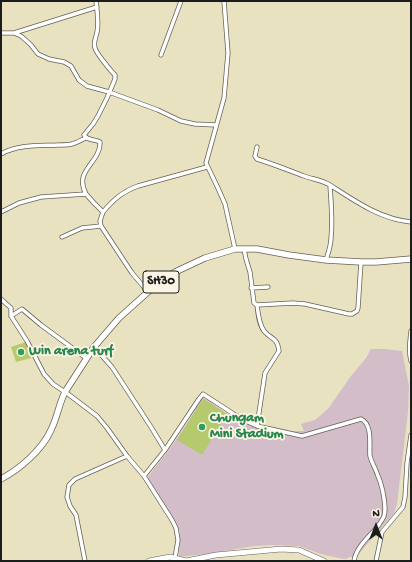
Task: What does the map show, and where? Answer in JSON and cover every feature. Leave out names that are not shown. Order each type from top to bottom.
[{"type":"main road","name":"SH30","points":[[1,479],[17,469],[44,444],[52,430],[65,392],[86,358],[118,318],[174,272],[205,258],[235,249],[257,249],[326,260],[361,262],[411,259]]},
{"type":"main road","points":[[149,561],[170,557],[186,561],[216,555],[281,549],[299,550],[324,561]]},
{"type":"street","points":[[86,138],[84,135],[98,116],[115,79],[115,75],[111,72],[95,49],[94,41],[98,32],[96,1]]},
{"type":"street","points":[[161,55],[181,1]]},
{"type":"street","points":[[224,1],[228,53],[224,98],[206,163],[218,186],[225,204],[235,249]]},
{"type":"street","points":[[1,33],[14,33],[97,7]]},
{"type":"street","points":[[14,33],[21,36],[38,54],[49,59],[64,62],[71,66],[79,80],[87,86],[109,92],[158,110],[181,121],[195,124],[216,125]]},
{"type":"street","points":[[1,154],[20,147],[72,144],[86,138],[100,142],[101,147],[99,152],[84,173],[82,180],[83,189],[86,194],[103,212]]},
{"type":"street","points":[[257,147],[255,156],[257,159],[327,183],[349,198],[379,214],[411,222]]},
{"type":"street","points":[[148,292],[132,273],[101,226],[100,221],[103,212],[112,201],[120,194],[128,190],[207,167]]},
{"type":"street","points":[[326,260],[332,238],[330,185]]},
{"type":"street","points":[[1,212],[18,203],[41,197],[86,194]]},
{"type":"street","points":[[62,237],[82,228],[101,226]]},
{"type":"street","points":[[244,249],[250,272],[254,303],[257,305],[259,320],[264,330],[278,343],[279,351],[265,372],[257,426]]},
{"type":"street","points":[[257,305],[293,303],[305,304],[352,314],[357,311],[358,308],[361,262]]},
{"type":"street","points":[[252,288],[268,287]]},
{"type":"street","points":[[1,299],[12,308],[11,316],[27,341],[44,374],[53,384],[97,416],[144,476],[176,528],[178,540],[175,558]]},
{"type":"street","points":[[11,316],[22,309],[86,358]]},
{"type":"street","points":[[411,330],[409,349],[411,361]]},
{"type":"street","points":[[94,347],[112,367],[152,427],[165,450]]},
{"type":"street","points":[[144,476],[165,450],[198,399],[203,394],[243,420],[257,426],[302,436],[362,420],[368,428],[372,464],[378,476],[386,507],[384,518],[371,535],[358,548],[354,561]]},
{"type":"street","points":[[376,561],[382,532],[403,507],[409,475],[411,435]]},
{"type":"street","points":[[85,561],[76,515],[70,506],[67,497],[69,485],[75,479],[127,456]]},
{"type":"shaded area","points":[[371,349],[402,351],[409,386],[408,412],[397,504],[394,513],[357,556],[345,559],[321,554],[299,546],[271,545],[254,546],[179,557],[180,532],[175,521],[147,478],[171,447],[202,397],[237,421],[250,426],[274,427],[291,431],[304,431],[301,424],[315,420],[328,409]]},
{"type":"green space","name":"Win arena turf","points":[[26,342],[31,358],[16,362],[11,347]]},
{"type":"green space","name":"Chungam Mini Stadium","points":[[203,399],[227,414],[202,455],[177,440]]},
{"type":"place","name":"Win arena turf","points":[[21,352]]},
{"type":"place","name":"Chungam Mini Stadium","points":[[202,427]]}]
